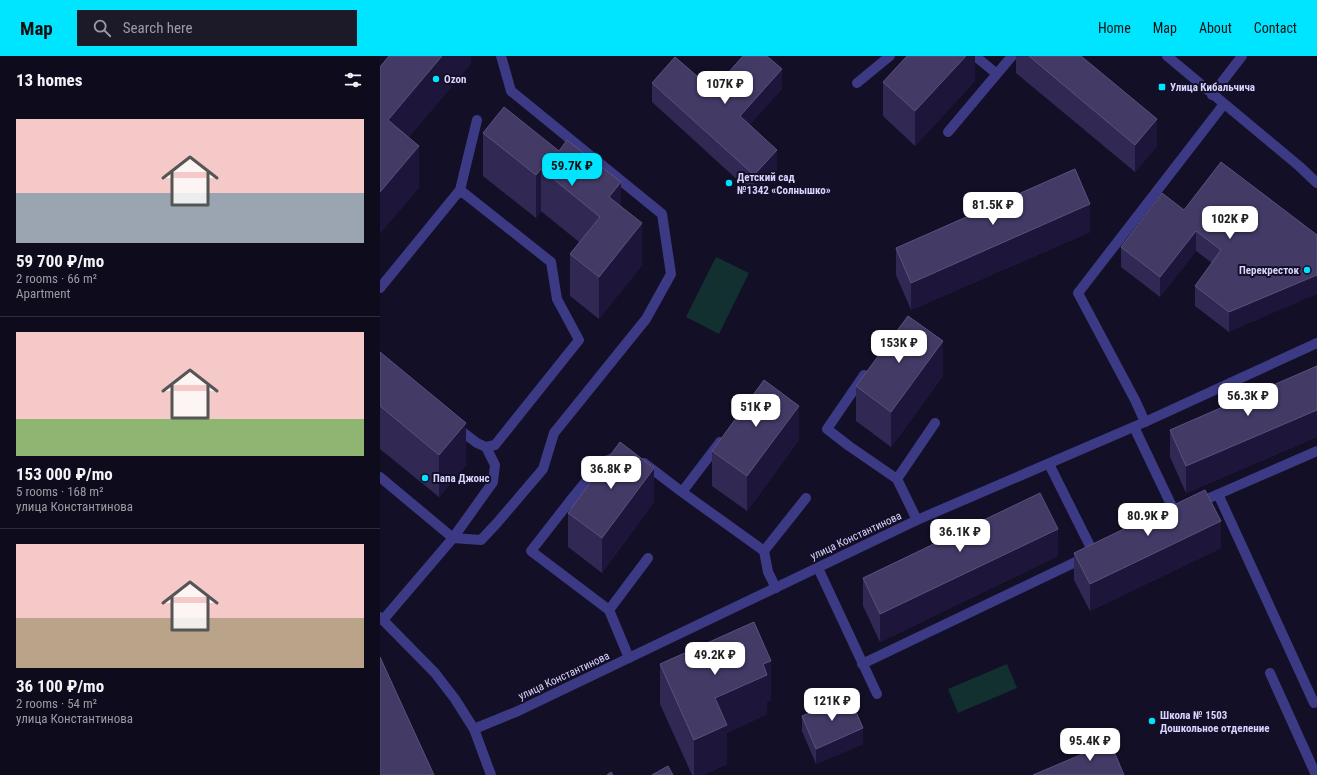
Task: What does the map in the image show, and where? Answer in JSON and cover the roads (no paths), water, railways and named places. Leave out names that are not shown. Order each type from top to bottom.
[{"type":"street","points":[[380,477],[452,538],[481,540],[543,469],[554,433],[646,319],[671,274],[662,214],[511,91],[501,56]]},
{"type":"street","points":[[857,83],[890,56]]},
{"type":"street","points":[[975,56],[997,74]]},
{"type":"street","points":[[948,132],[1012,56]]},
{"type":"street","points":[[1167,56],[1299,166],[1317,183]]},
{"type":"street","points":[[1212,94],[1242,56]]},
{"type":"street","points":[[1145,422],[1135,400],[1078,293],[1224,104]]},
{"type":"street","points":[[380,288],[460,190],[477,120]]},
{"type":"street","points":[[446,419],[477,443],[486,446],[495,445],[579,340],[557,299],[551,262],[460,190]]},
{"type":"street","name":"улица Константинова","points":[[474,729],[518,711],[917,520],[1134,427],[1317,343]]},
{"type":"street","points":[[864,375],[827,429],[849,446],[897,478],[917,520]]},
{"type":"street","points":[[897,478],[935,423]]},
{"type":"street","points":[[1134,427],[1179,512],[1182,528]]},
{"type":"street","points":[[682,492],[723,438],[729,442]]},
{"type":"street","points":[[486,446],[495,465],[493,482],[452,538],[381,619],[435,673],[455,699],[474,729],[491,775]]},
{"type":"street","points":[[1179,512],[1317,451]]},
{"type":"street","points":[[629,658],[609,610],[531,551],[601,463],[631,454],[764,551],[768,572],[776,588]]},
{"type":"street","points":[[1049,464],[1096,551],[1100,567]]},
{"type":"street","points":[[1218,494],[1314,703]]},
{"type":"street","points":[[764,551],[806,498]]},
{"type":"street","points":[[570,501],[585,512]]},
{"type":"street","points":[[862,664],[1096,551]]},
{"type":"street","points":[[609,610],[648,558]]},
{"type":"street","points":[[818,568],[877,694]]},
{"type":"street","points":[[1270,673],[1316,775]]},
{"type":"place","name":"Ozon","points":[[436,79]]},
{"type":"place","name":"Улица Кибальчича","points":[[1162,87]]},
{"type":"place","name":"Детский сад №1342 «Солнышко»","points":[[729,183]]},
{"type":"place","name":"Перекресток","points":[[1307,270]]},
{"type":"place","name":"Папа Джонс","points":[[425,478]]},
{"type":"place","name":"Школа № 1503 Дошкольное отделение","points":[[1152,721]]}]
